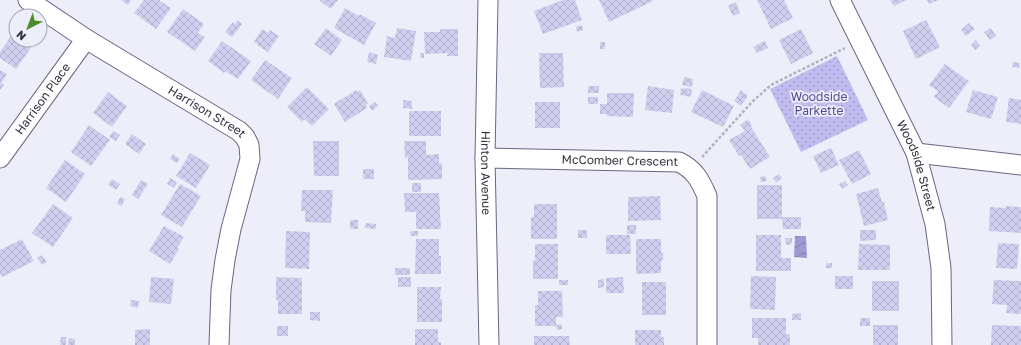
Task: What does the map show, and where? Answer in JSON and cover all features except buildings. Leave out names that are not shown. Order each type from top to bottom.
[{"type":"street","name":"Harrison Street","points":[[28,0],[86,39],[239,130],[245,137],[249,145],[250,159],[231,229],[225,260],[221,290],[219,345]]},
{"type":"street","name":"Hinton Avenue","points":[[488,0],[485,158],[489,345]]},
{"type":"street","name":"Woodside Street","points":[[840,0],[916,153],[935,224],[940,255],[942,345]]},
{"type":"street","name":"Harrison Place","points":[[0,158],[86,39]]},
{"type":"street","points":[[916,153],[1021,165]]},
{"type":"street","name":"McComber Crescent","points":[[485,158],[679,162],[691,169],[703,186],[707,196],[707,345]]},
{"type":"path","points":[[691,169],[753,101],[771,85],[860,41]]},
{"type":"green space","name":"Woodside Parkette","points":[[837,56],[868,120],[801,152],[770,89]]},
{"type":"water","points":[[795,236],[806,236],[807,258],[794,257]]}]
